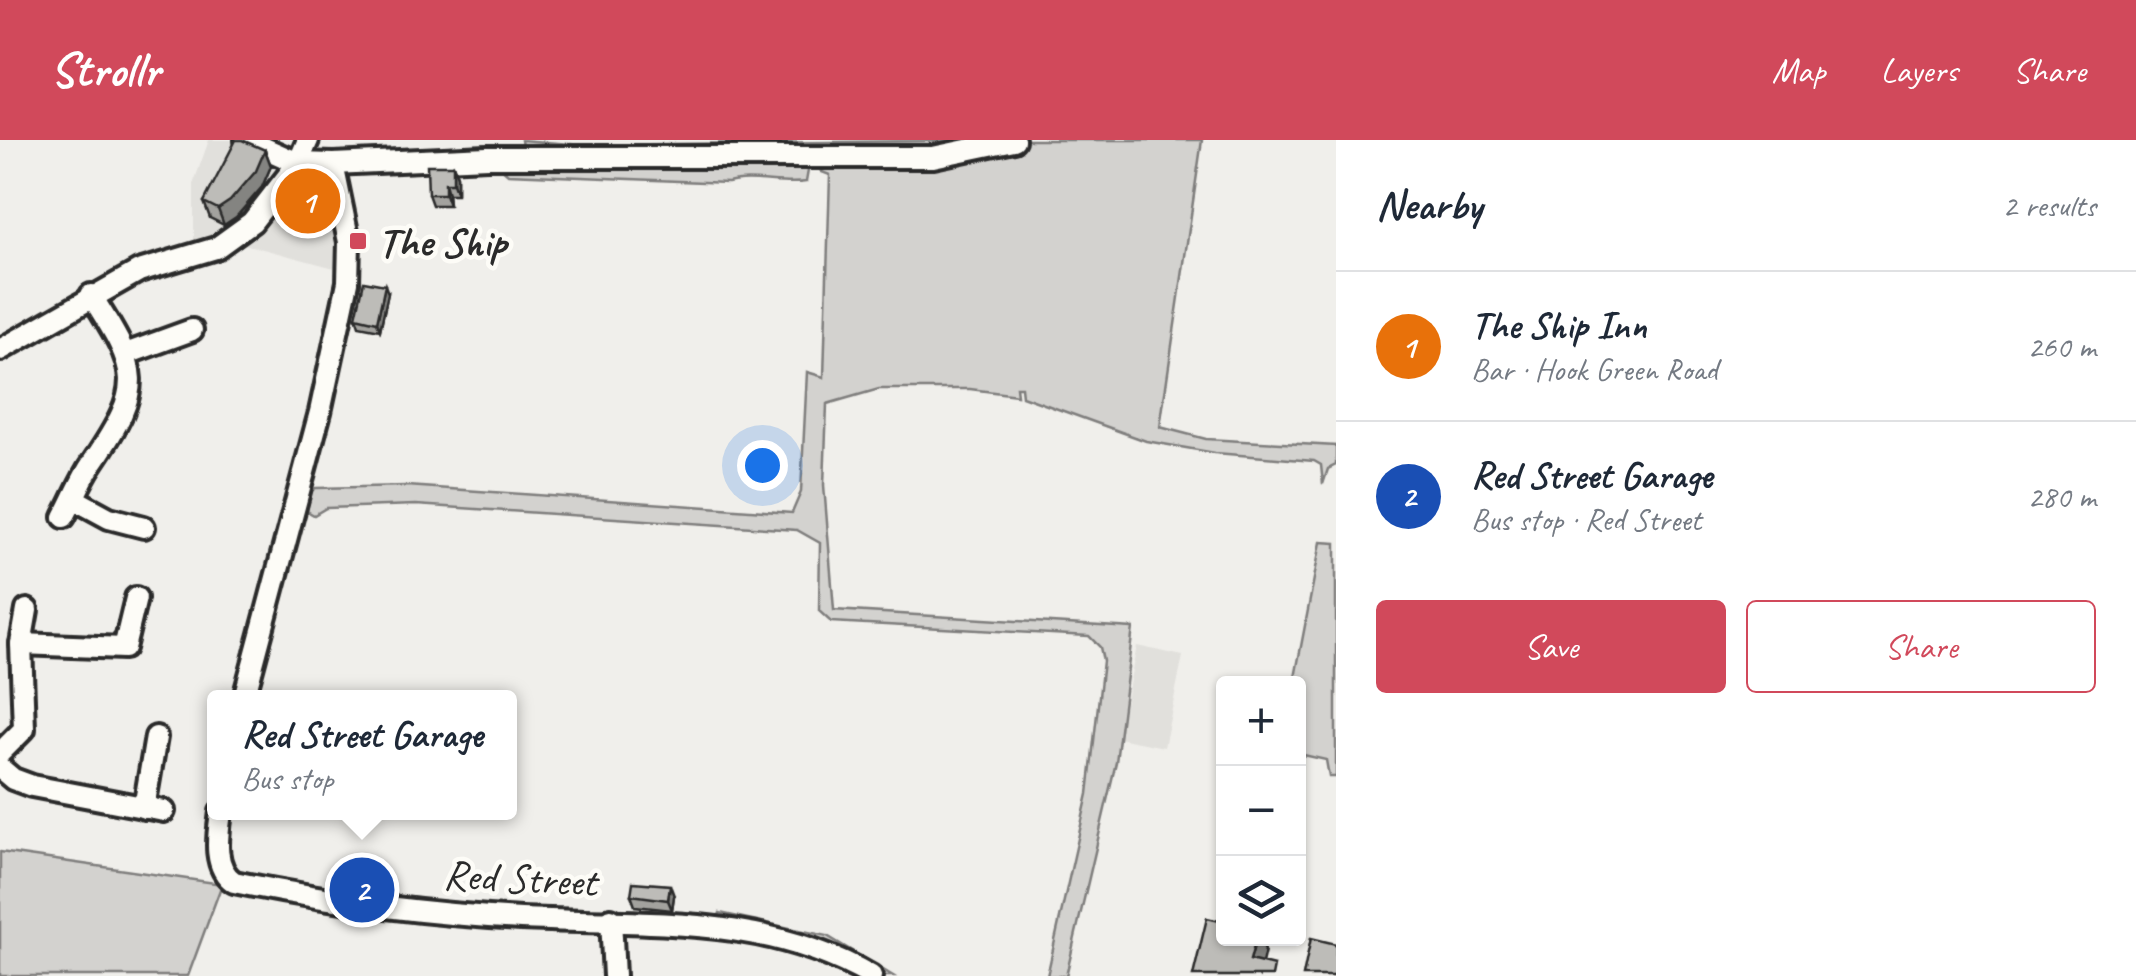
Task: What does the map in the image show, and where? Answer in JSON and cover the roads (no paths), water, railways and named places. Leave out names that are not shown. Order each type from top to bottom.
[{"type":"street","points":[[246,140],[298,163],[333,164],[487,157],[933,157],[1014,140]]},
{"type":"street","points":[[0,350],[37,333],[91,294],[138,271],[216,248],[252,222],[298,163],[308,140]]},
{"type":"street","points":[[246,690],[320,412],[348,282],[348,237],[333,164]]},
{"type":"street","points":[[91,294],[126,354],[131,384],[126,412],[69,508],[132,518]]},
{"type":"street","points":[[126,354],[192,330]]},
{"type":"street","points":[[21,644],[124,648],[136,598]]},
{"type":"street","points":[[0,753],[24,729],[21,644],[26,610]]},
{"type":"street","points":[[0,768],[22,784],[154,809],[156,737]]},
{"type":"street","name":"Red Street","points":[[221,820],[219,858],[225,874],[234,882],[459,914],[685,923],[784,940],[846,962],[870,976]]},
{"type":"street","points":[[611,919],[614,976]]},
{"type":"place","name":"The Ship Inn","points":[[308,201]]},
{"type":"place","name":"The Ship","points":[[358,241]]},
{"type":"place","name":"Red Street Garage","points":[[362,890]]}]
